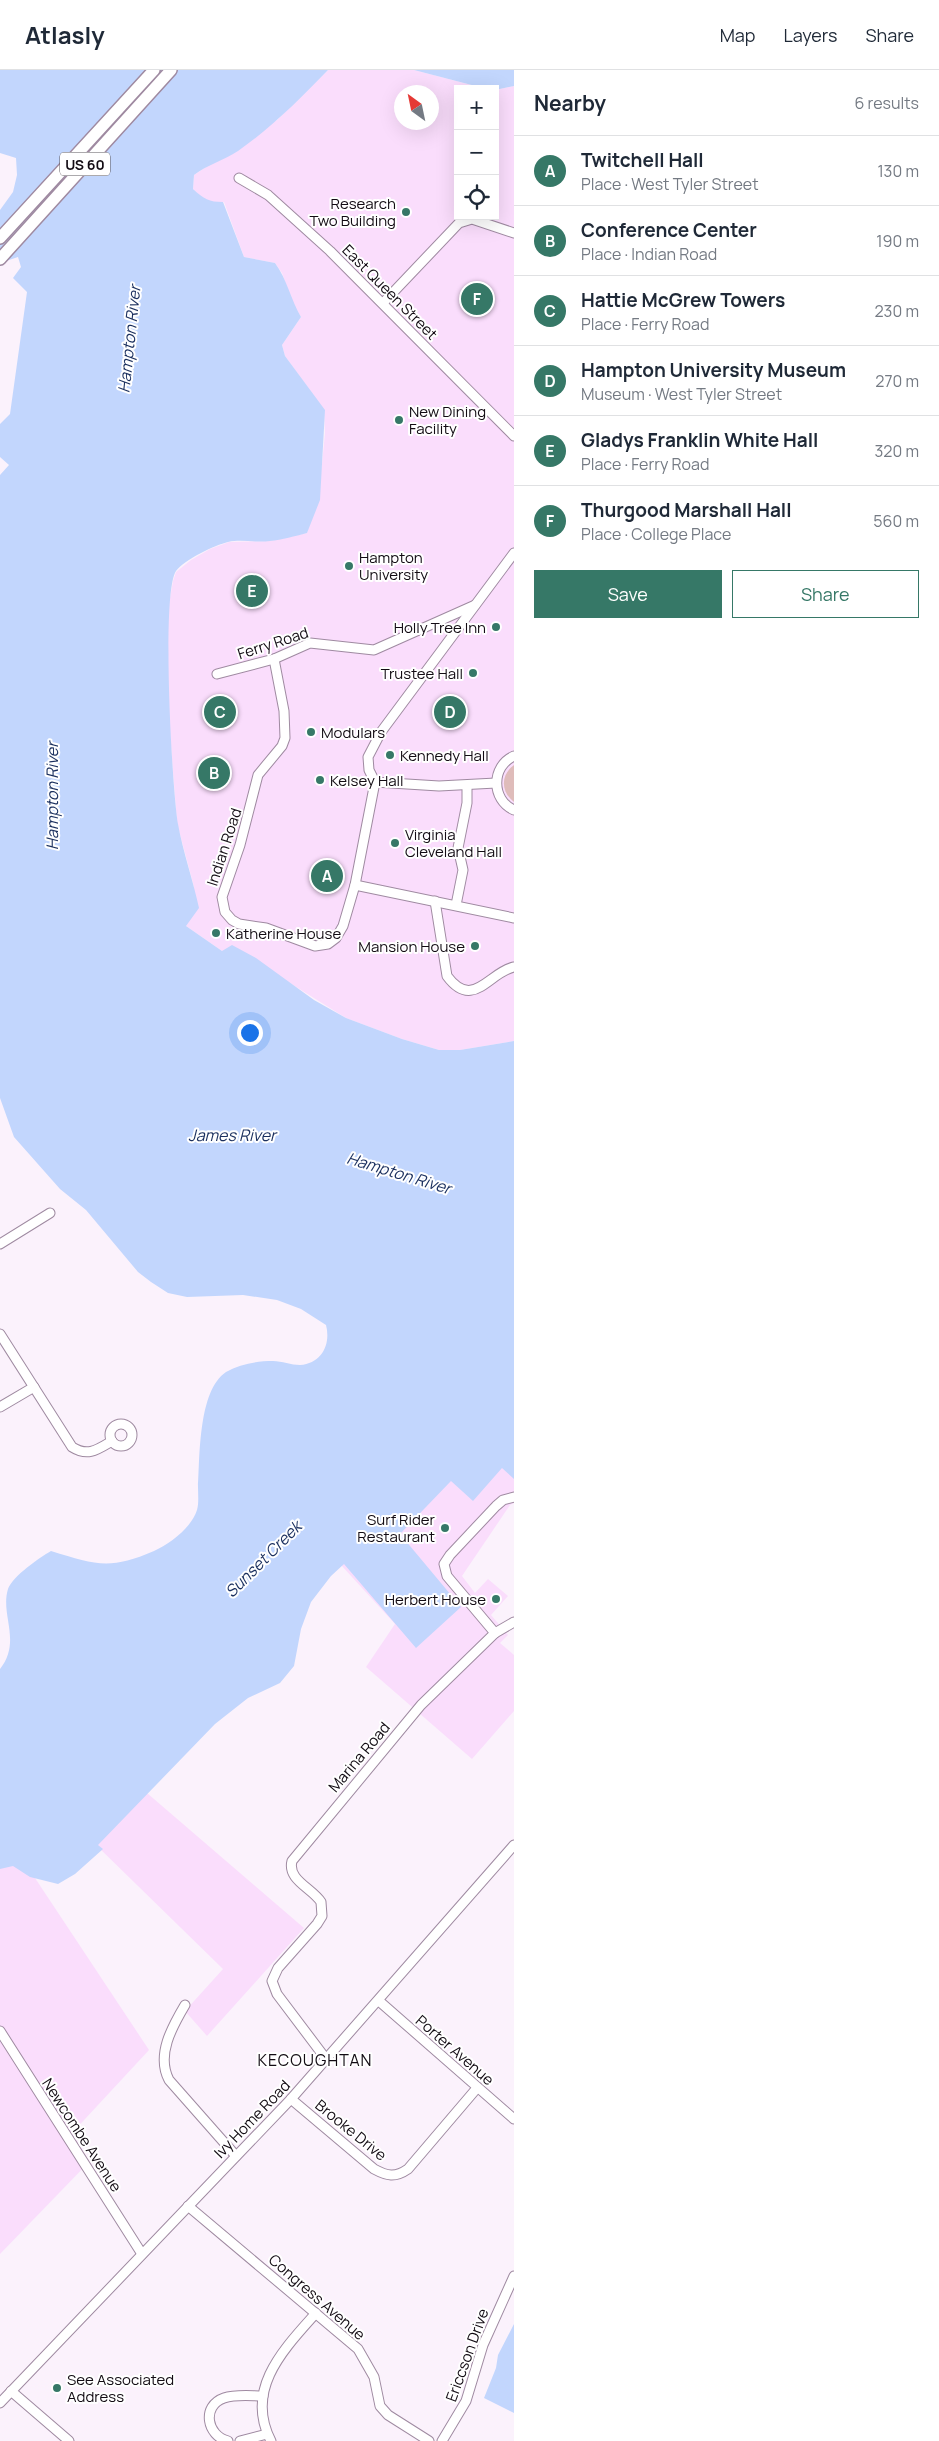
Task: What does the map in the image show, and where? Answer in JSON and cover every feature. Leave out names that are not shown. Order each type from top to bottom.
[{"type":"main road","name":"US 60","points":[[0,238],[154,70]]},
{"type":"main road","name":"US 60","points":[[0,259],[171,70]]},
{"type":"street","name":"East Queen Street","points":[[239,178],[257,188],[280,205],[383,303],[514,436]]},
{"type":"street","points":[[383,303],[458,223],[472,219],[514,233]]},
{"type":"street","points":[[514,552],[384,727],[370,750],[368,763],[375,782],[355,885],[514,918]]},
{"type":"street","name":"Ferry Road","points":[[217,674],[274,659],[315,642],[354,649],[374,650],[477,604]]},
{"type":"street","name":"Indian Road","points":[[274,659],[284,711],[285,738],[282,746],[258,775],[240,845],[222,897],[222,905],[227,915],[239,924],[266,928],[309,945],[328,944],[336,938],[343,926],[355,885]]},
{"type":"street","points":[[514,756],[503,764],[496,783],[498,793],[503,802],[514,810]]},
{"type":"street","points":[[375,782],[467,786],[496,783]]},
{"type":"street","points":[[456,906],[464,870],[458,848],[467,803],[467,786]]},
{"type":"street","points":[[435,901],[447,976],[454,985],[466,990],[480,989],[508,968],[514,967]]},
{"type":"street","points":[[0,1244],[50,1213]]},
{"type":"street","points":[[0,1334],[72,1447],[81,1453],[91,1453],[112,1441]]},
{"type":"street","points":[[0,1407],[34,1386]]},
{"type":"street","points":[[514,1497],[503,1500],[496,1506],[450,1554],[444,1564],[447,1576],[495,1633],[514,1622]]},
{"type":"street","name":"Marina Road","points":[[326,2059],[277,1994],[273,1985],[273,1977],[278,1968],[314,1928],[322,1916],[321,1902],[294,1875],[291,1869],[292,1861],[420,1705],[495,1633]]},
{"type":"street","name":"Ivy Home Road","points":[[0,2403],[291,2099],[514,1845]]},
{"type":"street","name":"Porter Avenue","points":[[379,2001],[514,2119]]},
{"type":"street","points":[[185,2005],[174,2024],[163,2053],[164,2070],[169,2080],[236,2156]]},
{"type":"street","name":"Newcombe Avenue","points":[[0,2031],[142,2254]]},
{"type":"street","name":"Brooke Drive","points":[[291,2099],[374,2169],[387,2176],[399,2175],[408,2169],[477,2088]]},
{"type":"street","name":"Congress Avenue","points":[[188,2206],[358,2349],[374,2377],[380,2406],[388,2415],[429,2441]]},
{"type":"street","name":"Ericcson Drive","points":[[442,2441],[466,2401],[483,2345],[514,2276]]},
{"type":"street","points":[[240,2441],[269,2438],[263,2411],[263,2396],[274,2363],[316,2313]]},
{"type":"street","points":[[11,2391],[69,2441]]},
{"type":"street","points":[[228,2441],[221,2439],[214,2433],[209,2422],[209,2414],[214,2405],[223,2399],[263,2396]]},
{"type":"shaded area","name":"Hampton University","points":[[328,70],[414,70],[472,85],[454,85],[454,220],[499,220],[499,89],[514,86],[514,1041],[460,1050],[439,1050],[402,1039],[346,1018],[285,980],[222,951],[186,926],[194,887],[177,823],[168,707],[168,609],[173,581],[176,572],[191,560],[210,549],[229,542],[270,541],[307,533],[322,464],[325,433],[324,410],[285,356],[282,345],[301,317],[292,302],[282,273],[275,263],[244,257],[224,202],[211,202],[203,199],[193,189],[194,175],[277,120]]},
{"type":"shaded area","points":[[514,765],[514,802],[505,789],[504,778],[509,769]]},
{"type":"shaded area","points":[[514,1236],[514,1503],[510,1505],[462,1576],[475,1593],[488,1579],[508,1596],[491,1615],[508,1635],[500,1643],[514,1655],[514,1711],[472,1759],[366,1667],[395,1624],[341,1565]]},
{"type":"shaded area","points":[[147,1793],[304,1928],[207,2036],[185,2011],[223,1969],[95,1844]]},
{"type":"shaded area","points":[[0,1861],[7,1861],[33,1875],[149,2050],[72,2133],[89,2162],[0,2254]]},
{"type":"water","name":"James River","points":[[0,70],[328,70],[262,133],[238,151],[194,175],[193,189],[207,199],[223,202],[244,257],[275,263],[279,269],[301,317],[282,345],[285,356],[325,410],[320,500],[307,533],[275,540],[228,542],[200,554],[176,571],[169,615],[168,652],[173,773],[178,824],[199,908],[186,926],[222,951],[232,945],[256,958],[314,1000],[346,1018],[402,1039],[439,1050],[460,1050],[514,1041],[514,1479],[502,1468],[473,1501],[451,1481],[400,1534],[461,1607],[416,1648],[344,1564],[331,1576],[311,1602],[301,1629],[294,1666],[280,1683],[248,1698],[215,1724],[98,1845],[103,1849],[75,1874],[58,1884],[30,1877],[13,1866],[0,1869],[0,1669],[6,1659],[10,1638],[6,1609],[8,1589],[21,1573],[51,1551],[80,1560],[114,1563],[139,1557],[167,1544],[185,1529],[197,1510],[202,1425],[210,1394],[217,1381],[226,1372],[249,1364],[273,1361],[300,1365],[314,1361],[326,1345],[327,1332],[326,1325],[301,1309],[277,1300],[243,1295],[187,1297],[168,1293],[151,1282],[138,1272],[86,1210],[60,1189],[14,1137],[0,1098],[0,475],[9,465],[0,457],[0,424],[10,414],[27,292],[13,278],[21,267],[18,257],[0,263],[0,210],[13,192],[17,175],[16,158],[0,153]]},
{"type":"water","points":[[414,70],[514,70],[514,86],[499,89],[499,85],[472,85]]},
{"type":"water","points":[[514,2324],[514,2413],[484,2398],[496,2368],[498,2355]]},
{"type":"place","name":"Research Two Building","points":[[406,212]]},
{"type":"place","name":"Thurgood Marshall Hall","points":[[477,299]]},
{"type":"place","name":"New Dining Facility","points":[[399,420]]},
{"type":"place","name":"Hampton University","points":[[349,566]]},
{"type":"place","name":"Gladys Franklin White Hall","points":[[252,591]]},
{"type":"place","name":"Holly Tree Inn","points":[[496,627]]},
{"type":"place","name":"Trustee Hall","points":[[473,673]]},
{"type":"place","name":"Hattie McGrew Towers","points":[[220,712]]},
{"type":"place","name":"Hampton University Museum","points":[[450,712]]},
{"type":"place","name":"Modulars","points":[[311,732]]},
{"type":"place","name":"Kennedy Hall","points":[[390,755]]},
{"type":"place","name":"Conference Center","points":[[214,773]]},
{"type":"place","name":"Kelsey Hall","points":[[320,780]]},
{"type":"place","name":"Virginia Cleveland Hall","points":[[395,843]]},
{"type":"place","name":"Twitchell Hall","points":[[327,876]]},
{"type":"place","name":"Katherine House","points":[[216,933]]},
{"type":"place","name":"Mansion House","points":[[475,946]]},
{"type":"place","name":"Surf Rider Restaurant","points":[[445,1528]]},
{"type":"place","name":"Herbert House","points":[[496,1599]]},
{"type":"place","name":"See Associated Address","points":[[57,2388]]},
{"type":"district","name":"KECOUGHTAN","points":[[315,2060]]},
{"type":"water label","name":"Hampton River","points":[[129,339]]},
{"type":"water label","name":"Hampton River","points":[[52,796]]},
{"type":"water label","name":"Hampton River","points":[[399,1173]]},
{"type":"water label","name":"Sunset Creek","points":[[263,1559]]}]
